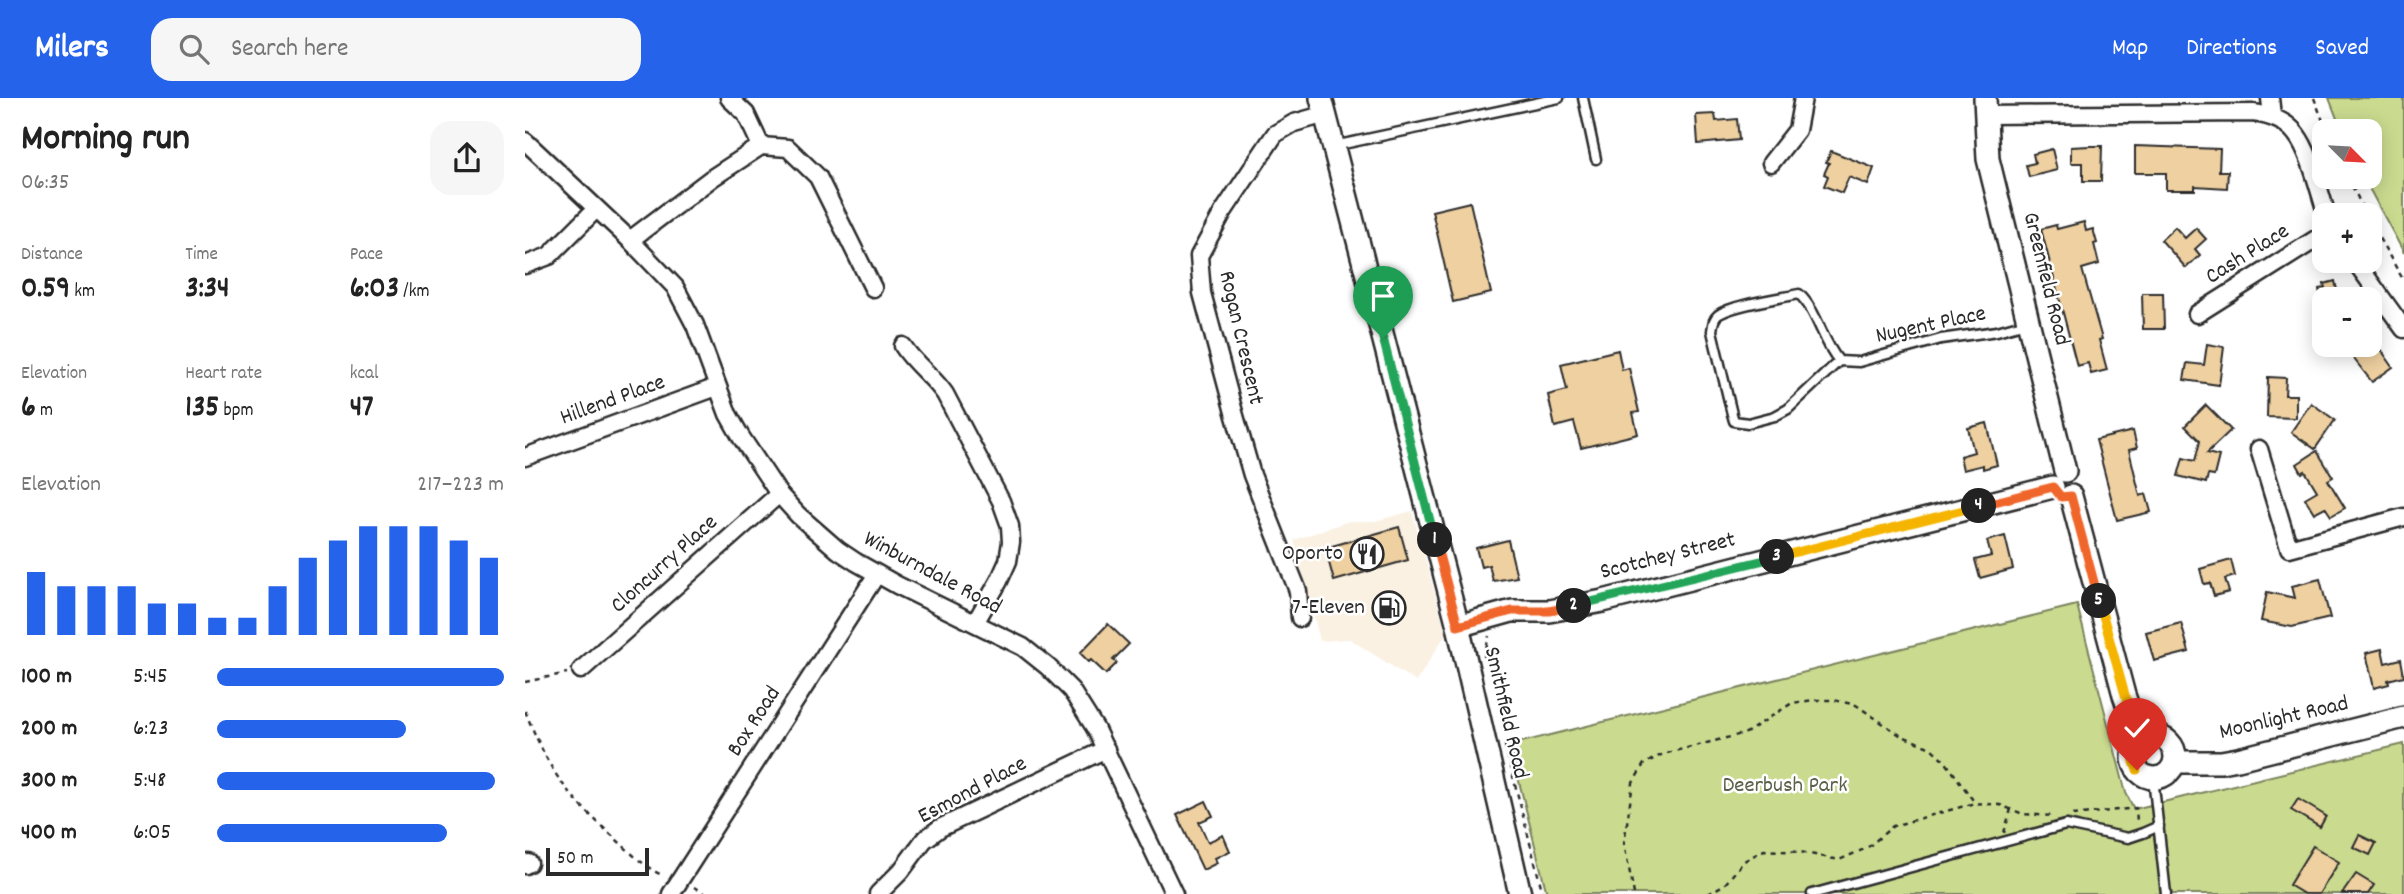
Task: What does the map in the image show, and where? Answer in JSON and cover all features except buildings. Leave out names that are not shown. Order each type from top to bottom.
[{"type":"street","points":[[729,98],[745,114],[761,146]]},
{"type":"street","points":[[1772,163],[1797,130],[1803,98]]},
{"type":"street","points":[[2270,98],[2272,116]]},
{"type":"street","name":"Smithfield Road","points":[[1324,106],[1458,626],[1520,894]]},
{"type":"street","name":"Rogan Crescent","points":[[1300,618],[1298,590],[1252,475],[1235,416],[1202,293],[1199,256],[1223,212],[1275,134],[1324,106]]},
{"type":"street","points":[[1984,107],[2253,113],[2272,116],[2295,132],[2305,151],[2323,203]]},
{"type":"street","name":"Greenfield Road","points":[[1984,107],[1988,159],[2029,322],[2063,485],[2140,741]]},
{"type":"street","name":"Winburndale Road","points":[[525,141],[631,240],[675,286],[695,325],[717,387],[741,437],[779,494],[798,515],[838,550],[877,574],[1023,648],[1056,674],[1078,699],[1106,750],[1174,894]]},
{"type":"street","points":[[631,240],[712,178],[761,146],[788,148],[818,177],[873,288]]},
{"type":"street","points":[[525,265],[549,256],[596,209]]},
{"type":"street","name":"Cash Place","points":[[2197,314],[2312,242]]},
{"type":"street","points":[[2364,273],[2404,329]]},
{"type":"street","points":[[903,346],[912,361],[939,385],[945,394],[1001,501],[1010,526],[1008,561],[975,623]]},
{"type":"street","name":"Hillend Place","points":[[525,457],[717,387]]},
{"type":"street","points":[[2259,449],[2289,548],[2404,517]]},
{"type":"street","name":"Scotchey Street","points":[[1458,626],[1512,611],[1549,611],[1602,601],[2063,485]]},
{"type":"street","name":"Cloncurry Place","points":[[581,670],[779,494]]},
{"type":"street","name":"Box Road","points":[[675,888],[877,574]]},
{"type":"street","name":"Moonlight Road","points":[[2175,762],[2221,762],[2238,759],[2404,718]]},
{"type":"street","points":[[2148,736],[2162,737],[2172,746],[2175,762],[2169,772],[2153,778],[2142,775],[2134,764],[2134,750],[2140,741],[2148,736]]},
{"type":"street","name":"Esmond Place","points":[[879,894],[901,871],[924,839],[940,828],[1106,750]]},
{"type":"lane","points":[[1334,146],[1559,98]]},
{"type":"lane","points":[[1583,98],[1596,159]]},
{"type":"lane","points":[[1799,294],[1812,312],[1828,347],[1839,360],[1788,409],[1775,416],[1740,423],[1734,421],[1732,414],[1712,331],[1714,320],[1719,314],[1734,308],[1799,294]]},
{"type":"lane","name":"Nugent Place","points":[[1839,360],[1859,362],[1941,339],[1997,331],[2029,322]]},
{"type":"lane","points":[[2153,778],[2166,894]]},
{"type":"lane","points":[[1812,894],[2066,825],[2127,838],[2159,826]]},
{"type":"path","points":[[2314,98],[2322,119]]},
{"type":"path","points":[[2382,243],[2404,281]]},
{"type":"path","points":[[1484,667],[1484,656],[1490,638],[1488,627]]},
{"type":"path","points":[[525,682],[581,670]]},
{"type":"path","points":[[1634,894],[1624,843],[1633,783],[1644,764],[1663,754],[1746,733],[1792,704],[1824,700],[1856,705],[1900,735],[1931,748],[1945,761],[1975,803]]},
{"type":"path","points":[[525,711],[539,743],[565,786],[597,821],[675,888],[696,888],[705,894]]},
{"type":"path","points":[[1503,740],[1543,894]]},
{"type":"path","points":[[1708,894],[1725,884],[1744,861],[1764,850],[1800,852],[1839,860],[1867,849],[1893,826],[1975,803],[2000,805],[2023,814],[2054,816]]},
{"type":"path","points":[[2065,816],[2136,808],[2139,835]]},
{"type":"path","points":[[2004,841],[2005,823],[2011,809]]},
{"type":"shaded area","points":[[1412,511],[1446,634],[1416,682],[1350,639],[1320,641],[1294,540],[1349,521],[1375,521]]},
{"type":"green space","points":[[2329,98],[2404,98],[2404,253],[2382,212],[2382,203],[2377,203],[2369,189],[2382,189],[2382,119],[2337,119]]},
{"type":"green space","name":"Deerbush Park","points":[[2077,605],[2126,793],[2134,809],[2404,744],[2404,894],[1547,894],[1510,745]],"holes":[[[2067,819],[2080,822],[1825,886]]]},
{"type":"place","name":"Oporto","points":[[1367,554]]},
{"type":"place","name":"7-Eleven","points":[[1389,608]]},
{"type":"route","points":[[1383,338],[1458,626],[1512,611],[1549,611],[1602,601],[2053,487],[2057,495],[2064,498],[2071,496],[2140,741],[2133,757],[2137,770]]}]
